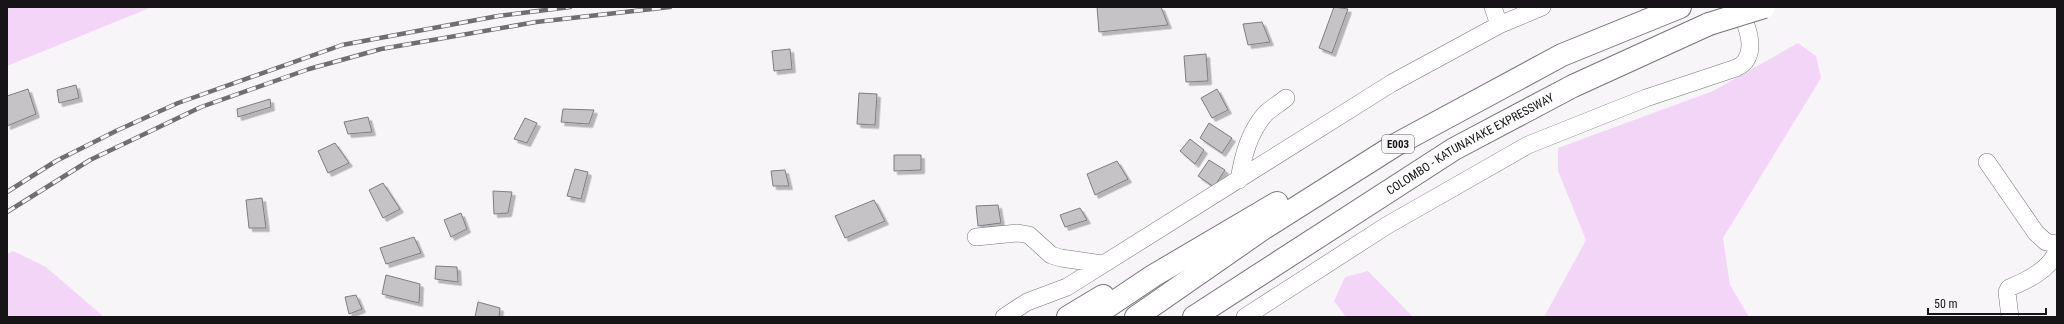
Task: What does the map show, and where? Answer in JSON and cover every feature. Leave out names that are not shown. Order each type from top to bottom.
[{"type":"highway","name":"E003","points":[[1136,317],[1264,228],[1410,137],[1562,55],[1680,7]]},
{"type":"highway","name":"COLOMBO - KATUNAYAKE EXPRESSWAY","points":[[1194,317],[1454,149],[1573,86],[1709,24],[1764,7]]},
{"type":"highway","points":[[1092,317],[1153,276],[1298,191],[1410,137]]},
{"type":"highway","points":[[1118,317],[1229,243],[1347,176]]},
{"type":"highway","points":[[1068,317],[1149,268],[1263,211]]},
{"type":"street","points":[[1492,7],[1499,25]]},
{"type":"street","points":[[1004,317],[1027,302],[1067,287],[1392,83],[1499,25],[1542,7]]},
{"type":"street","points":[[1245,317],[1386,226],[1528,144],[1646,98],[1736,68],[1746,61],[1750,51],[1748,30],[1739,7]]},
{"type":"street","points":[[1239,180],[1242,158],[1252,135],[1266,113],[1286,98]]},
{"type":"street","points":[[1987,162],[2036,233],[2046,242],[2057,244]]},
{"type":"street","points":[[976,237],[1018,232],[1029,235],[1051,255],[1061,258],[1102,264]]},
{"type":"street","points":[[2010,317],[2007,292],[2009,288],[2039,273],[2053,259],[2057,251]]},
{"type":"shaded area","points":[[7,7],[152,7],[7,66]]},
{"type":"shaded area","points":[[1798,43],[1816,56],[1821,78],[1723,238],[1730,285],[1749,317],[1544,317],[1586,240],[1558,171],[1558,148],[1713,91]]},
{"type":"shaded area","points":[[13,251],[46,267],[104,317],[7,317],[7,254]]},
{"type":"shaded area","points":[[1368,271],[1413,317],[1346,317],[1334,301],[1345,277]]},
{"type":"building","points":[[1097,7],[1161,7],[1168,25],[1099,32]]},
{"type":"building","points":[[1334,7],[1348,9],[1332,53],[1319,48]]},
{"type":"building","points":[[1262,22],[1270,42],[1248,45],[1243,24]]},
{"type":"building","points":[[790,49],[792,69],[774,71],[772,51]]},
{"type":"building","points":[[1206,54],[1208,81],[1186,82],[1184,56]]},
{"type":"building","points":[[76,85],[79,98],[59,103],[57,90]]},
{"type":"building","points":[[28,89],[36,114],[7,126],[7,96]]},
{"type":"building","points":[[1217,89],[1228,110],[1212,118],[1201,98]]},
{"type":"building","points":[[859,93],[877,94],[875,125],[857,124]]},
{"type":"building","points":[[270,99],[271,107],[238,117],[237,109]]},
{"type":"building","points":[[563,109],[594,110],[589,124],[561,122]]},
{"type":"building","points":[[368,117],[372,132],[348,134],[344,122]]},
{"type":"building","points":[[525,118],[537,123],[527,143],[514,139]]},
{"type":"building","points":[[1209,123],[1232,138],[1222,153],[1200,138]]},
{"type":"building","points":[[1190,139],[1204,150],[1195,164],[1180,151]]},
{"type":"building","points":[[335,143],[349,163],[328,173],[318,151]]},
{"type":"building","points":[[894,155],[921,155],[921,170],[894,171]]},
{"type":"building","points":[[1209,160],[1225,170],[1214,187],[1198,176]]},
{"type":"building","points":[[1117,161],[1128,179],[1095,195],[1087,174]]},
{"type":"building","points":[[575,169],[588,172],[581,199],[567,196]]},
{"type":"building","points":[[785,170],[789,186],[773,186],[771,171]]},
{"type":"building","points":[[383,183],[400,209],[383,218],[369,190]]},
{"type":"building","points":[[493,191],[512,192],[508,213],[494,214]]},
{"type":"building","points":[[262,198],[266,228],[249,228],[246,200]]},
{"type":"building","points":[[874,200],[885,221],[845,238],[835,216]]},
{"type":"building","points":[[998,205],[1001,223],[978,226],[976,206]]},
{"type":"building","points":[[1080,208],[1087,220],[1065,227],[1060,215]]},
{"type":"building","points":[[461,213],[467,229],[451,237],[444,220]]},
{"type":"building","points":[[414,237],[421,253],[386,264],[380,248]]},
{"type":"building","points":[[436,266],[457,267],[458,282],[435,279]]},
{"type":"building","points":[[386,275],[420,284],[419,303],[382,294]]},
{"type":"building","points":[[356,295],[362,309],[349,314],[345,297]]},
{"type":"building","points":[[478,302],[500,308],[499,317],[475,317]]},
{"type":"railway","points":[[7,192],[56,161],[118,130],[178,103],[342,45],[498,16],[570,7]]},
{"type":"railway","points":[[7,212],[90,160],[201,107],[309,69],[381,49],[536,22],[670,7]]}]
